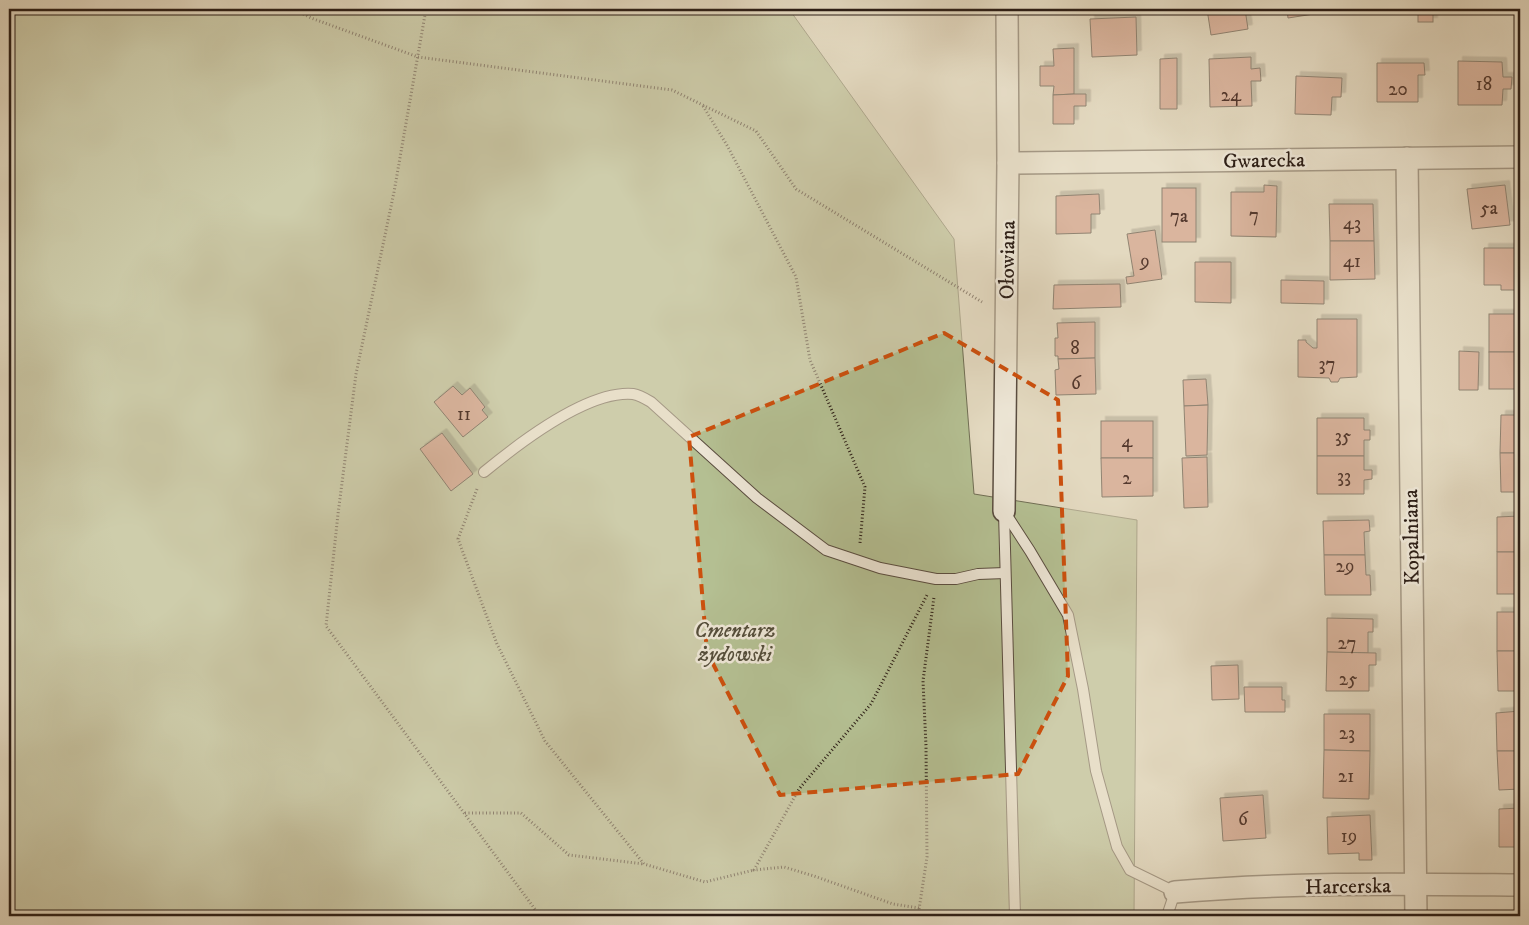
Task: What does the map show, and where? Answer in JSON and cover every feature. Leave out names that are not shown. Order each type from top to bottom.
[{"type":"street","name":"Ołowiana","points":[[1004,511],[1008,162],[1007,9]]},
{"type":"street","name":"Gwarecka","points":[[1008,162],[1520,156]]},
{"type":"street","name":"Kopalniana","points":[[1407,158],[1416,916]]},
{"type":"street","name":"Harcerska","points":[[1176,892],[1226,888],[1415,884],[1520,885]]},
{"type":"lane","points":[[484,472],[516,445],[570,412],[609,396],[634,394],[651,402],[757,498],[826,550],[886,569],[936,579],[956,579],[978,574],[1005,574]]},
{"type":"lane","points":[[1004,511],[1015,916]]},
{"type":"lane","points":[[1004,511],[1068,615],[1083,689],[1096,771],[1116,846],[1130,870],[1176,892],[1167,916]]},
{"type":"path","points":[[294,9],[311,18],[418,57],[672,90],[756,131],[796,189],[1006,317]]},
{"type":"path","points":[[426,9],[394,192],[356,374],[326,626],[540,916]]},
{"type":"path","points":[[702,105],[728,147],[796,277],[810,360],[865,487],[859,561]]},
{"type":"path","points":[[484,472],[458,539],[497,644],[546,741],[644,864]]},
{"type":"path","points":[[754,870],[799,789],[871,704],[936,579]]},
{"type":"path","points":[[918,916],[927,857],[926,746],[923,681],[936,579]]},
{"type":"path","points":[[464,813],[521,813],[570,855],[644,864],[706,882],[754,870],[784,867],[893,904],[919,908]]},
{"type":"highlighted area","points":[[944,333],[1058,400],[1068,676],[1018,774],[780,795],[707,652],[689,437]]},
{"type":"green space","name":"Cmentarz żydowski","points":[[9,9],[789,9],[954,239],[974,494],[1137,520],[1134,916],[9,916]]},
{"type":"building","points":[[1207,9],[1245,9],[1248,29],[1211,35]]},
{"type":"building","points":[[1287,9],[1327,9],[1327,12],[1288,18]]},
{"type":"building","points":[[1377,9],[1417,9],[1417,13],[1377,13]]},
{"type":"building","points":[[1418,9],[1433,9],[1433,22],[1418,22]]},
{"type":"building","points":[[1136,17],[1137,55],[1092,57],[1090,19]]},
{"type":"building","points":[[1074,48],[1074,94],[1053,95],[1054,86],[1040,86],[1040,66],[1054,66],[1053,49]]},
{"type":"building","points":[[1251,57],[1251,69],[1260,68],[1261,81],[1251,81],[1252,106],[1210,107],[1209,59]]},
{"type":"building","points":[[1177,58],[1177,109],[1160,109],[1160,59]]},
{"type":"building","points":[[1458,61],[1502,62],[1503,77],[1512,77],[1511,89],[1503,89],[1502,105],[1458,105]]},
{"type":"building","points":[[1377,63],[1424,63],[1425,75],[1418,75],[1418,102],[1377,102]]},
{"type":"building","points":[[1296,76],[1342,78],[1341,97],[1332,97],[1331,115],[1295,114]]},
{"type":"building","points":[[1086,94],[1086,106],[1074,106],[1074,124],[1053,124],[1053,95]]},
{"type":"building","points":[[1264,185],[1277,186],[1276,237],[1231,236],[1231,192],[1264,192]]},
{"type":"building","points":[[1505,185],[1510,225],[1472,229],[1467,189]]},
{"type":"building","points":[[1162,188],[1196,188],[1196,242],[1162,242]]},
{"type":"building","points":[[1099,194],[1100,214],[1091,214],[1091,233],[1056,234],[1056,196]]},
{"type":"building","points":[[1329,204],[1373,204],[1374,241],[1330,241]]},
{"type":"building","points":[[1155,230],[1162,279],[1127,284],[1126,277],[1134,276],[1127,234]]},
{"type":"building","points":[[1330,241],[1374,241],[1375,279],[1330,280]]},
{"type":"building","points":[[1484,248],[1520,248],[1520,290],[1501,290],[1501,285],[1484,285]]},
{"type":"building","points":[[1195,262],[1231,262],[1231,303],[1195,302]]},
{"type":"building","points":[[1281,280],[1324,281],[1324,304],[1281,303]]},
{"type":"building","points":[[1120,284],[1121,307],[1053,309],[1054,285]]},
{"type":"building","points":[[1489,314],[1520,314],[1520,352],[1489,352]]},
{"type":"building","points":[[1317,319],[1357,319],[1357,377],[1340,378],[1338,382],[1331,382],[1329,378],[1298,377],[1298,340],[1306,340],[1313,348],[1317,348]]},
{"type":"building","points":[[1095,322],[1095,358],[1058,359],[1058,356],[1055,356],[1055,338],[1058,338],[1057,323]]},
{"type":"building","points":[[1459,351],[1479,352],[1478,390],[1459,390]]},
{"type":"building","points":[[1489,352],[1520,352],[1520,389],[1489,389]]},
{"type":"building","points":[[1095,358],[1096,394],[1056,395],[1055,370],[1059,369],[1058,359]]},
{"type":"building","points":[[1206,379],[1208,405],[1184,406],[1183,380]]},
{"type":"building","points":[[453,386],[462,395],[470,388],[485,407],[482,410],[488,417],[463,437],[434,402]]},
{"type":"building","points":[[1208,405],[1207,455],[1186,456],[1184,406]]},
{"type":"building","points":[[1501,415],[1520,415],[1520,453],[1500,453]]},
{"type":"building","points":[[1317,418],[1364,418],[1364,430],[1370,430],[1370,440],[1364,440],[1364,456],[1317,456]]},
{"type":"building","points":[[1101,421],[1153,421],[1153,458],[1101,458]]},
{"type":"building","points":[[442,433],[473,474],[451,491],[420,449]]},
{"type":"building","points":[[1500,453],[1520,453],[1520,492],[1501,492]]},
{"type":"building","points":[[1317,456],[1364,456],[1364,470],[1372,470],[1372,479],[1364,480],[1364,494],[1317,494]]},
{"type":"building","points":[[1207,457],[1208,507],[1184,508],[1182,458]]},
{"type":"building","points":[[1101,458],[1153,458],[1153,496],[1102,497]]},
{"type":"building","points":[[1520,516],[1520,552],[1497,552],[1497,517]]},
{"type":"building","points":[[1369,520],[1370,531],[1364,532],[1365,555],[1324,555],[1323,521]]},
{"type":"building","points":[[1497,552],[1520,552],[1520,594],[1497,594]]},
{"type":"building","points":[[1324,555],[1365,555],[1366,575],[1370,575],[1371,595],[1325,595]]},
{"type":"building","points":[[1497,612],[1520,612],[1520,651],[1497,651]]},
{"type":"building","points":[[1327,618],[1373,619],[1373,632],[1368,632],[1368,653],[1327,652]]},
{"type":"building","points":[[1497,651],[1520,651],[1520,691],[1498,691]]},
{"type":"building","points":[[1327,652],[1376,653],[1376,665],[1369,665],[1369,691],[1326,691]]},
{"type":"building","points":[[1238,665],[1239,699],[1212,700],[1211,666]]},
{"type":"building","points":[[1244,687],[1282,687],[1282,700],[1285,700],[1285,712],[1245,712]]},
{"type":"building","points":[[1520,711],[1520,751],[1497,751],[1496,713]]},
{"type":"building","points":[[1324,714],[1370,714],[1370,751],[1324,750]]},
{"type":"building","points":[[1324,750],[1370,751],[1369,799],[1323,798]]},
{"type":"building","points":[[1497,751],[1520,751],[1520,789],[1499,790]]},
{"type":"building","points":[[1263,795],[1266,838],[1223,841],[1220,798]]},
{"type":"building","points":[[1520,808],[1520,847],[1499,847],[1499,809]]},
{"type":"building","points":[[1370,815],[1372,860],[1359,860],[1359,853],[1328,854],[1327,817]]}]
